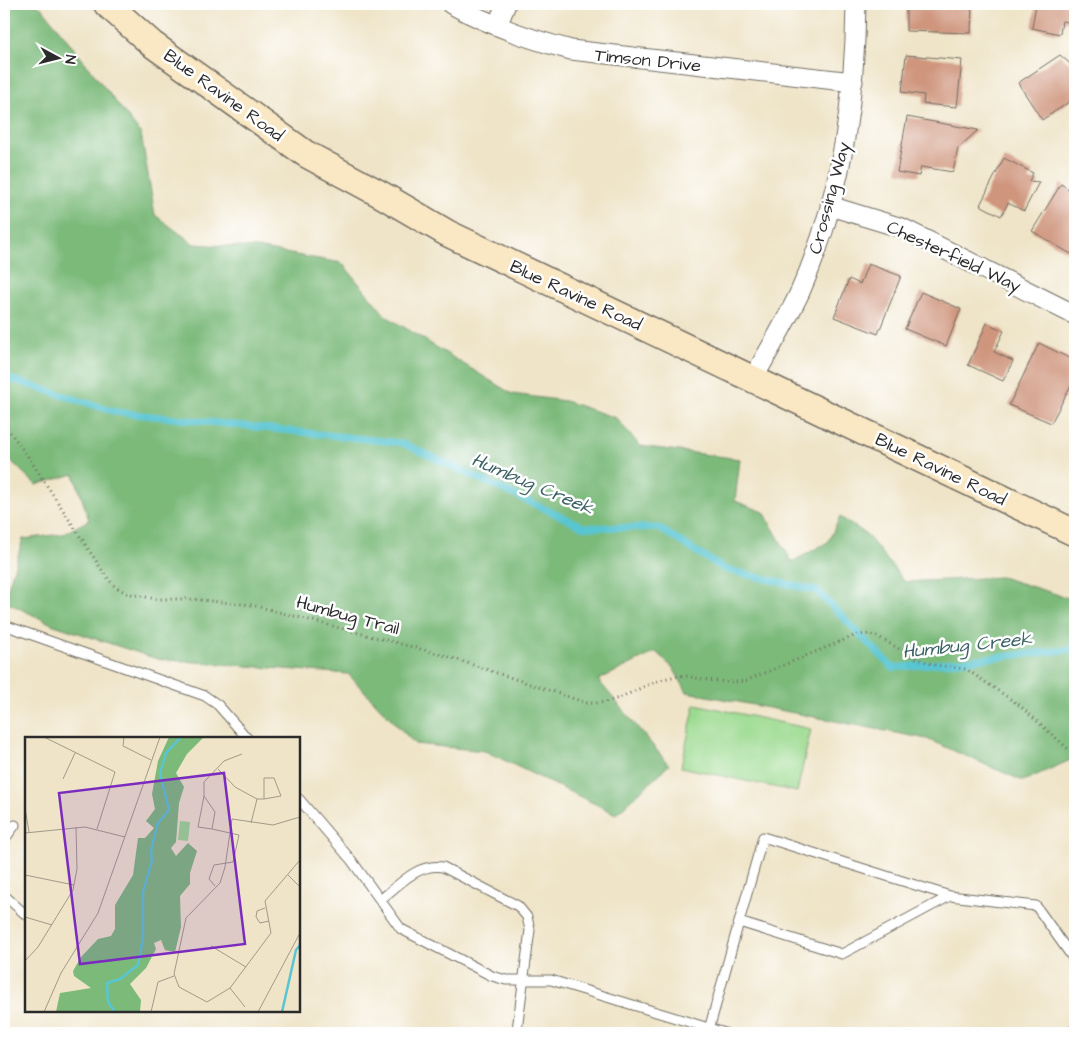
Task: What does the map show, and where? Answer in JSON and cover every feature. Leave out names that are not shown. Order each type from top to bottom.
[{"type":"main road","name":"Blue Ravine Road","points":[[107,4],[152,44],[306,154],[382,194],[447,233],[1075,533]]},
{"type":"street","name":"Timson Drive","points":[[451,4],[532,40],[592,54],[853,82]]},
{"type":"street","points":[[497,26],[506,4]]},
{"type":"street","name":"Crossing Way","points":[[753,379],[799,292],[830,206],[847,133],[853,82],[856,4]]},
{"type":"street","name":"Chesterfield Way","points":[[830,206],[917,235],[1075,314]]},
{"type":"lane","points":[[4,626],[205,696],[218,705],[246,737]]},
{"type":"lane","points":[[300,800],[352,861],[401,929],[492,976],[506,980],[552,980],[709,1031],[725,1033]]},
{"type":"lane","points":[[4,840],[15,825]]},
{"type":"lane","points":[[709,1031],[762,837],[950,896],[1036,906],[1075,961]]},
{"type":"lane","points":[[380,900],[412,874],[420,869],[434,866],[443,867],[518,906],[527,917],[530,930],[517,1030],[525,1033]]},
{"type":"lane","points":[[4,895],[25,914]]},
{"type":"lane","points":[[740,922],[842,954],[950,896]]},
{"type":"lane","points":[[1070,1033],[1075,1029]]},
{"type":"path","name":"Humbug Trail","points":[[4,424],[29,458],[113,585],[126,593],[156,599],[190,599],[252,605],[280,611],[443,654],[587,703],[601,704],[617,700],[661,679],[681,676],[732,682],[758,677],[854,636],[865,634],[875,636],[915,658],[935,666],[966,669],[1019,705],[1075,754]]},
{"type":"green space","points":[[4,4],[35,4],[43,9],[141,134],[155,215],[194,244],[256,248],[342,263],[386,316],[512,394],[565,401],[616,418],[640,446],[740,459],[735,501],[764,512],[792,562],[828,542],[840,517],[866,534],[905,582],[1001,577],[1075,600],[1075,758],[1023,781],[927,739],[687,692],[673,668],[656,652],[598,680],[669,765],[616,814],[485,751],[415,744],[348,674],[157,659],[54,625],[4,601],[23,539],[63,534],[89,520],[74,474],[36,485],[4,454]]},
{"type":"green space","points":[[695,704],[811,729],[797,792],[681,767]]},
{"type":"building","points":[[906,4],[972,4],[971,33],[906,31]]},
{"type":"building","points":[[1036,4],[1075,4],[1075,23],[1062,21],[1060,34],[1032,28]]},
{"type":"building","points":[[906,55],[962,60],[957,107],[923,104],[924,95],[902,92]]},
{"type":"building","points":[[1060,55],[1075,66],[1075,98],[1042,120],[1018,83]]},
{"type":"building","points":[[907,117],[978,130],[958,148],[953,172],[921,167],[919,176],[897,172]]},
{"type":"building","points":[[1004,158],[1033,173],[1029,181],[1039,182],[1024,211],[1008,203],[1001,216],[980,205]]},
{"type":"building","points":[[1061,184],[1075,193],[1075,247],[1071,254],[1032,231]]},
{"type":"building","points":[[868,264],[901,276],[878,334],[834,317],[849,279],[860,284]]},
{"type":"building","points":[[921,292],[961,309],[946,346],[905,329]]},
{"type":"building","points":[[987,323],[1004,331],[994,352],[1013,361],[1003,381],[968,365]]},
{"type":"building","points":[[1039,343],[1075,361],[1075,378],[1051,423],[1009,405]]},
{"type":"waterway","name":"Humbug Creek","points":[[4,377],[116,412],[402,443],[584,527],[659,528],[724,569],[817,591],[893,668],[1075,649]]}]
